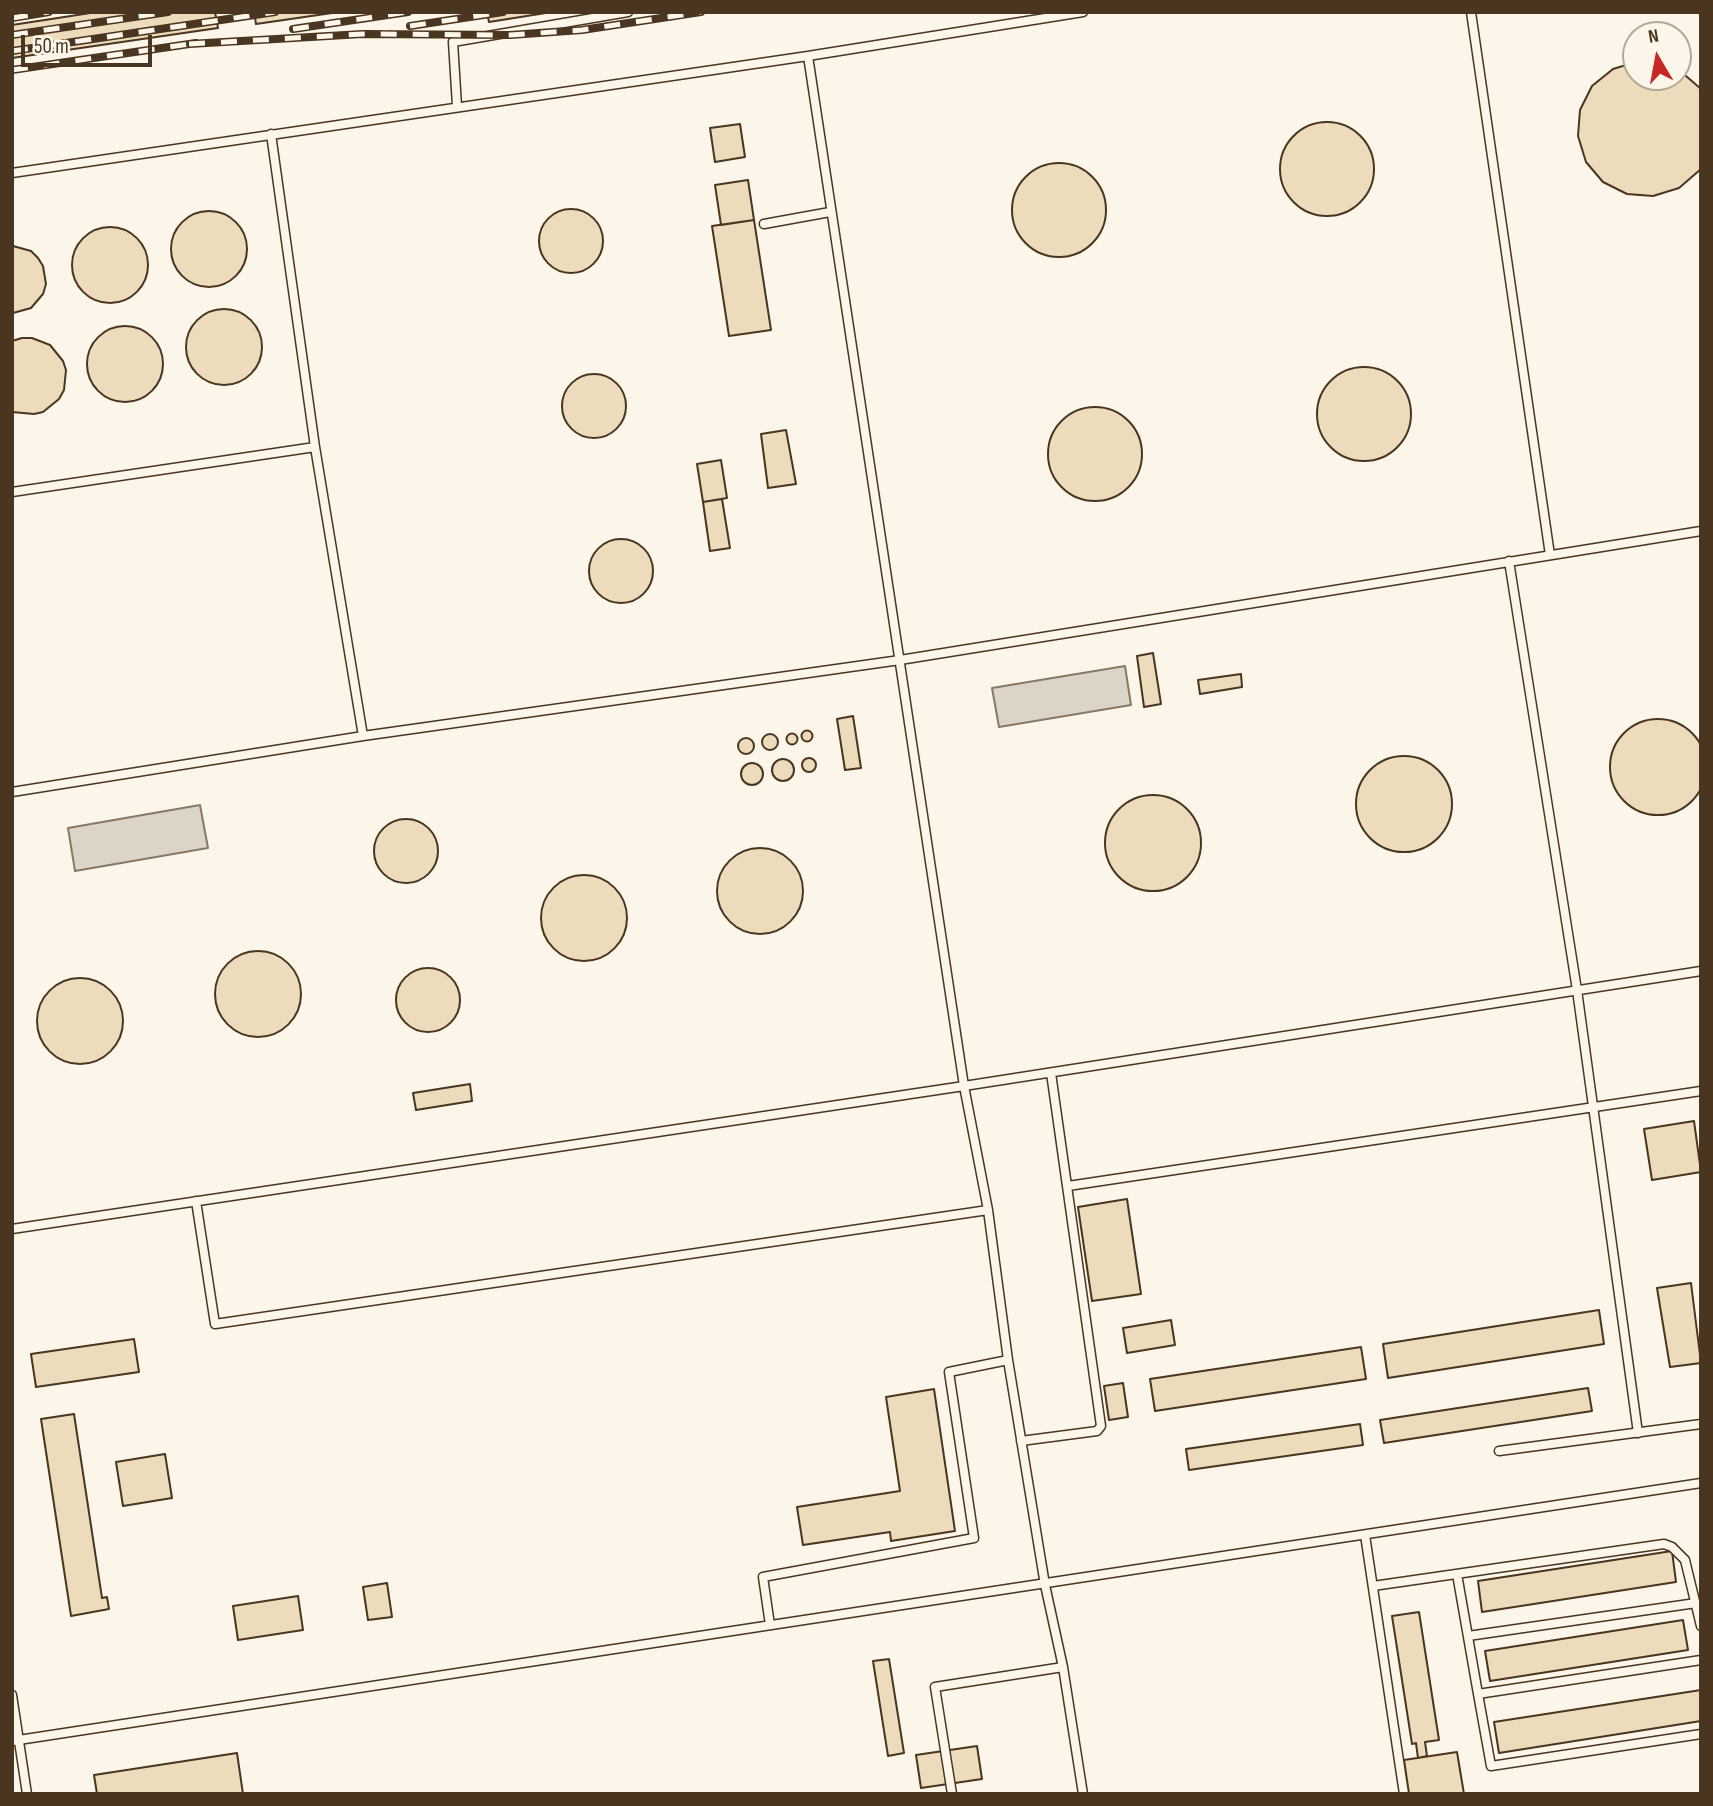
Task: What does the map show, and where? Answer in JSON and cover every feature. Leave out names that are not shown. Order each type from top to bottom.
[{"type":"lane","points":[[457,106],[453,42],[628,12]]},
{"type":"lane","points":[[12,173],[808,56],[1083,12]]},
{"type":"lane","points":[[1471,12],[1550,555]]},
{"type":"lane","points":[[808,56],[964,1086],[988,1210],[1021,1441],[1045,1585],[1063,1667],[1083,1794]]},
{"type":"lane","points":[[271,135],[315,447],[363,736]]},
{"type":"lane","points":[[764,223],[830,212]]},
{"type":"lane","points":[[12,492],[315,447]]},
{"type":"lane","points":[[12,792],[363,736],[900,660],[1701,531]]},
{"type":"lane","points":[[1509,561],[1577,990],[1638,1433]]},
{"type":"lane","points":[[12,1229],[1051,1073],[1701,971]]},
{"type":"lane","points":[[1021,1441],[1097,1431],[1101,1426],[1051,1073]]},
{"type":"lane","points":[[1068,1186],[1701,1091]]},
{"type":"lane","points":[[196,1201],[215,1324],[988,1210]]},
{"type":"lane","points":[[770,1625],[763,1577],[974,1538],[949,1372],[1008,1360]]},
{"type":"lane","points":[[1499,1451],[1701,1424]]},
{"type":"lane","points":[[16,1741],[1701,1483]]},
{"type":"lane","points":[[1366,1535],[1405,1794]]},
{"type":"lane","points":[[1373,1586],[1664,1544],[1672,1547],[1685,1560],[1701,1626]]},
{"type":"lane","points":[[1457,1574],[1491,1766],[1701,1734]]},
{"type":"lane","points":[[1468,1636],[1696,1603]]},
{"type":"lane","points":[[1478,1695],[1701,1660]]},
{"type":"lane","points":[[951,1794],[935,1687],[1063,1667]]},
{"type":"lane","points":[[12,1695],[16,1741],[27,1794]]},
{"type":"shaded area","points":[[1125,666],[1131,705],[999,727],[992,688]]},
{"type":"shaded area","points":[[200,805],[208,848],[75,871],[68,828]]},
{"type":"building","points":[[97,12],[215,12],[218,28],[12,58],[12,25]]},
{"type":"building","points":[[254,12],[339,12],[256,24]]},
{"type":"building","points":[[487,12],[552,12],[489,22]]},
{"type":"building","points":[[1622,66],[1622,91],[1692,91],[1692,81],[1701,89],[1701,169],[1679,188],[1653,196],[1627,194],[1603,182],[1586,162],[1578,136],[1580,110],[1592,86],[1613,69]]},
{"type":"building","points":[[1327,122],[1345,125],[1360,136],[1371,151],[1374,169],[1371,187],[1360,202],[1345,213],[1327,216],[1309,213],[1294,202],[1283,187],[1280,169],[1283,151],[1294,136],[1309,125]]},
{"type":"building","points":[[740,124],[745,157],[715,162],[710,128]]},
{"type":"building","points":[[1059,163],[1077,166],[1092,177],[1103,192],[1106,210],[1103,228],[1092,243],[1077,254],[1059,257],[1041,254],[1026,243],[1015,228],[1012,210],[1015,192],[1026,177],[1041,166]]},
{"type":"building","points":[[748,180],[754,220],[721,225],[715,185]]},
{"type":"building","points":[[571,209],[594,218],[603,241],[594,264],[571,273],[548,264],[539,241],[548,218]]},
{"type":"building","points":[[202,211],[216,211],[230,217],[241,228],[247,249],[244,264],[236,276],[216,287],[202,287],[188,281],[177,270],[171,256],[171,242],[177,228],[188,217]]},
{"type":"building","points":[[754,220],[771,330],[729,336],[712,226]]},
{"type":"building","points":[[103,227],[117,227],[131,233],[142,244],[148,265],[145,280],[137,292],[117,303],[103,303],[89,297],[78,286],[72,272],[72,258],[78,244],[89,233]]},
{"type":"building","points":[[13,246],[31,251],[38,258],[43,266],[46,284],[43,294],[31,308],[13,313]]},
{"type":"building","points":[[217,309],[231,309],[245,315],[256,326],[262,347],[259,362],[251,374],[231,385],[217,385],[203,379],[192,368],[186,354],[186,340],[192,326],[203,315]]},
{"type":"building","points":[[118,326],[132,326],[146,332],[157,343],[163,364],[160,379],[152,391],[132,402],[118,402],[104,396],[93,385],[87,371],[87,357],[93,343],[104,332]]},
{"type":"building","points":[[32,338],[50,345],[63,361],[66,370],[64,390],[59,399],[43,412],[34,414],[12,412],[12,341]]},
{"type":"building","points":[[1364,367],[1382,370],[1397,381],[1408,396],[1411,414],[1408,432],[1397,447],[1382,458],[1364,461],[1346,458],[1331,447],[1320,432],[1317,414],[1320,396],[1331,381],[1346,370]]},
{"type":"building","points":[[594,374],[617,383],[626,406],[617,429],[594,438],[571,429],[562,406],[571,383]]},
{"type":"building","points":[[1095,407],[1113,410],[1128,421],[1139,436],[1142,454],[1139,472],[1128,487],[1113,498],[1095,501],[1077,498],[1062,487],[1051,472],[1048,454],[1051,436],[1062,421],[1077,410]]},
{"type":"building","points":[[786,430],[796,484],[768,488],[761,434]]},
{"type":"building","points":[[721,460],[727,498],[703,502],[697,464]]},
{"type":"building","points":[[722,499],[730,548],[710,551],[703,502]]},
{"type":"building","points":[[621,539],[644,548],[653,571],[644,594],[621,603],[598,594],[589,571],[598,548]]},
{"type":"building","points":[[1153,653],[1161,704],[1144,707],[1137,656]]},
{"type":"building","points":[[1241,674],[1242,687],[1200,694],[1198,680]]},
{"type":"building","points":[[853,716],[861,768],[845,770],[837,719]]},
{"type":"building","points":[[1658,719],[1676,723],[1692,733],[1702,749],[1706,767],[1702,785],[1692,801],[1676,811],[1658,815],[1640,811],[1624,801],[1614,785],[1610,767],[1614,749],[1624,733],[1640,723]]},
{"type":"building","points":[[807,730],[813,736],[807,742],[801,736]]},
{"type":"building","points":[[792,733],[798,739],[792,745],[786,739]]},
{"type":"building","points":[[767,734],[773,734],[778,742],[776,748],[767,750],[762,745],[762,739]]},
{"type":"building","points":[[743,738],[749,738],[754,746],[752,752],[743,754],[738,749],[738,743]]},
{"type":"building","points":[[1395,756],[1413,756],[1431,764],[1444,777],[1452,795],[1449,823],[1431,844],[1413,852],[1395,852],[1377,844],[1364,831],[1356,813],[1356,795],[1364,777],[1377,764]]},
{"type":"building","points":[[809,758],[814,760],[814,770],[809,772],[804,770],[802,765],[804,760]]},
{"type":"building","points":[[783,759],[793,766],[794,770],[787,780],[783,781],[773,774],[772,770],[779,760]]},
{"type":"building","points":[[752,763],[762,770],[763,774],[756,784],[752,785],[742,778],[741,774],[748,764]]},
{"type":"building","points":[[1144,795],[1162,795],[1180,803],[1193,816],[1201,834],[1198,862],[1180,883],[1162,891],[1144,891],[1126,883],[1113,870],[1105,852],[1105,834],[1113,816],[1126,803]]},
{"type":"building","points":[[406,819],[429,828],[438,851],[429,874],[406,883],[383,874],[374,851],[383,828]]},
{"type":"building","points":[[760,848],[784,855],[796,867],[803,891],[796,915],[784,927],[760,934],[736,927],[724,915],[717,891],[724,867],[736,855]]},
{"type":"building","points":[[584,875],[600,879],[614,888],[623,902],[627,918],[623,934],[614,948],[600,957],[584,961],[568,957],[554,948],[545,934],[541,918],[545,902],[554,888],[568,879]]},
{"type":"building","points":[[258,951],[282,958],[294,970],[301,994],[294,1018],[282,1030],[258,1037],[234,1030],[222,1018],[215,994],[222,970],[234,958]]},
{"type":"building","points":[[428,968],[451,977],[460,1000],[451,1023],[428,1032],[405,1023],[396,1000],[405,977]]},
{"type":"building","points":[[80,978],[96,982],[110,991],[119,1005],[123,1021],[119,1037],[110,1051],[96,1060],[80,1064],[64,1060],[50,1051],[41,1037],[37,1021],[41,1005],[50,991],[64,982]]},
{"type":"building","points":[[470,1084],[472,1101],[416,1110],[413,1093]]},
{"type":"building","points":[[1694,1121],[1701,1172],[1652,1180],[1644,1129]]},
{"type":"building","points":[[1127,1199],[1141,1294],[1092,1301],[1078,1207]]},
{"type":"building","points":[[1691,1283],[1701,1363],[1670,1367],[1657,1288]]},
{"type":"building","points":[[1599,1310],[1604,1344],[1388,1378],[1383,1344]]},
{"type":"building","points":[[1171,1320],[1175,1345],[1127,1353],[1123,1328]]},
{"type":"building","points":[[134,1339],[139,1372],[36,1387],[31,1354]]},
{"type":"building","points":[[1361,1347],[1366,1379],[1155,1411],[1150,1379]]},
{"type":"building","points":[[1123,1383],[1128,1417],[1109,1420],[1104,1386]]},
{"type":"building","points":[[1588,1388],[1592,1411],[1384,1443],[1380,1420]]},
{"type":"building","points":[[934,1389],[955,1531],[891,1541],[890,1532],[803,1545],[797,1507],[900,1491],[886,1397]]},
{"type":"building","points":[[74,1414],[102,1598],[107,1597],[109,1609],[71,1616],[41,1419]]},
{"type":"building","points":[[1360,1424],[1363,1445],[1189,1470],[1186,1449]]},
{"type":"building","points":[[165,1454],[172,1498],[123,1506],[116,1462]]},
{"type":"building","points":[[1672,1551],[1676,1582],[1482,1612],[1478,1581]]},
{"type":"building","points":[[387,1583],[392,1617],[368,1620],[363,1587]]},
{"type":"building","points":[[298,1596],[303,1630],[238,1640],[233,1606]]},
{"type":"building","points":[[1419,1612],[1439,1740],[1425,1742],[1427,1756],[1418,1758],[1416,1743],[1412,1744],[1392,1616]]},
{"type":"building","points":[[1683,1620],[1688,1650],[1490,1681],[1485,1651]]},
{"type":"building","points":[[889,1659],[904,1753],[888,1756],[873,1661]]},
{"type":"building","points":[[1701,1690],[1701,1721],[1499,1753],[1494,1722]]},
{"type":"building","points":[[977,1746],[982,1779],[921,1788],[916,1755]]},
{"type":"building","points":[[1457,1752],[1464,1794],[1409,1794],[1404,1760]]},
{"type":"building","points":[[237,1753],[243,1794],[97,1794],[94,1775]]},
{"type":"railway","points":[[12,18],[49,12]]},
{"type":"railway","points":[[12,35],[168,12]]},
{"type":"railway","points":[[12,51],[275,12]]},
{"type":"railway","points":[[293,29],[408,12]]},
{"type":"railway","points":[[410,26],[503,12]]},
{"type":"railway","points":[[189,44],[363,34],[510,35],[582,30],[701,12]]},
{"type":"railway","points":[[12,70],[196,43]]}]
